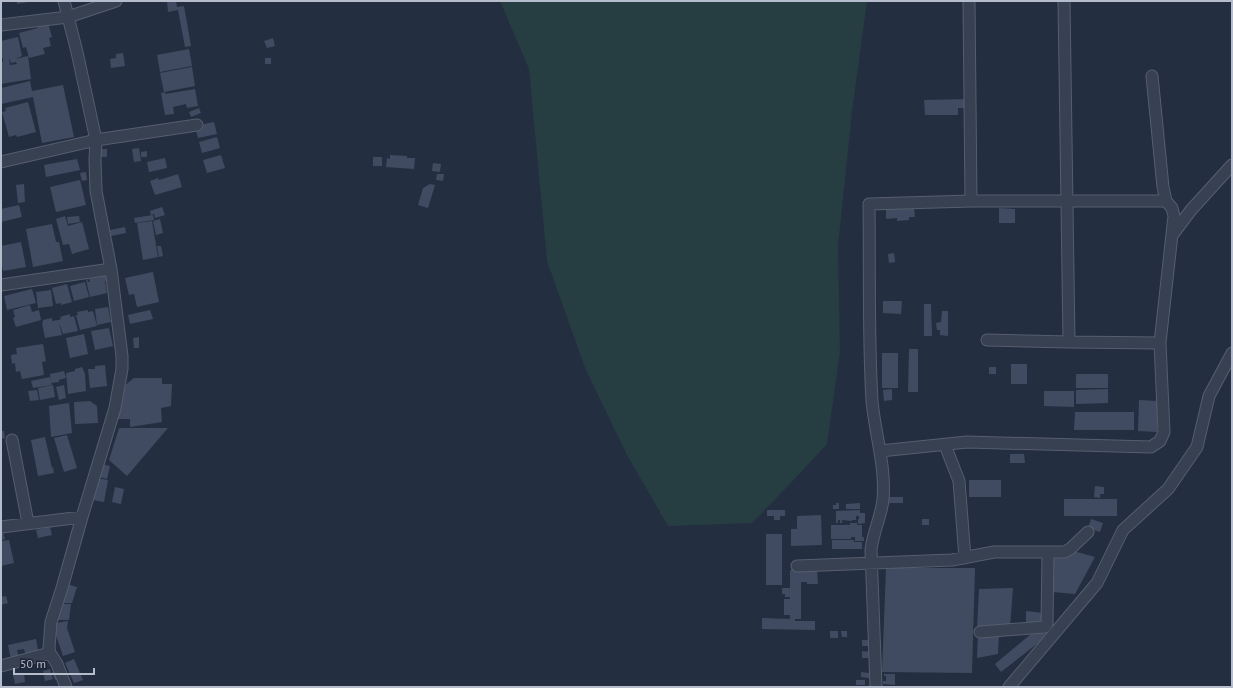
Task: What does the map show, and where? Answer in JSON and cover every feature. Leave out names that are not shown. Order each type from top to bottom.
[{"type":"street","points":[[64,1],[96,140],[96,191],[110,269],[119,333],[122,369],[115,408],[51,622],[50,653],[58,664],[66,687]]},
{"type":"street","points":[[1,25],[68,17],[116,1]]},
{"type":"street","points":[[969,1],[972,201]]},
{"type":"street","points":[[1064,1],[1069,342]]},
{"type":"street","points":[[880,451],[967,442],[1151,447],[1160,441],[1164,432],[1160,343],[1174,216],[1172,208],[1166,201],[1161,174],[1152,76]]},
{"type":"street","points":[[1,162],[96,140],[197,125]]},
{"type":"street","points":[[1173,234],[1191,210],[1232,165]]},
{"type":"street","points":[[876,687],[870,550],[872,537],[881,511],[883,499],[882,468],[872,401],[869,204],[972,201],[1166,201]]},
{"type":"street","points":[[1,285],[110,269]]},
{"type":"street","points":[[987,340],[1160,343]]},
{"type":"street","points":[[1009,687],[1096,583],[1123,530],[1168,489],[1197,447],[1209,396],[1232,353]]},
{"type":"street","points":[[12,440],[28,523]]},
{"type":"street","points":[[946,445],[959,481],[965,558]]},
{"type":"street","points":[[1,527],[82,517]]},
{"type":"street","points":[[797,566],[952,560],[994,552],[1048,553],[1067,551],[1088,532]]},
{"type":"street","points":[[980,632],[1045,627],[1047,624],[1048,553]]},
{"type":"street","points":[[1,666],[50,653]]},
{"type":"green space","points":[[500,1],[867,1],[852,112],[838,246],[840,352],[827,444],[752,523],[668,526],[627,455],[585,368],[547,261],[529,69]]},
{"type":"building","points":[[17,1],[29,1],[29,2],[17,4]]},
{"type":"building","points":[[167,1],[176,1],[177,7],[184,6],[191,46],[185,47],[178,10],[168,12]]},
{"type":"building","points":[[48,23],[52,37],[49,38],[51,46],[43,48],[45,54],[29,58],[26,47],[23,48],[19,33],[38,28],[37,25]]},
{"type":"building","points":[[18,37],[22,56],[15,59],[28,56],[31,79],[1,84],[1,62],[3,62],[3,60],[1,53],[1,41]],"holes":[[[9,57],[11,63],[16,62],[17,64],[10,65]]]},
{"type":"building","points":[[273,38],[275,46],[267,48],[264,41]]},
{"type":"building","points":[[189,49],[192,66],[160,72],[157,55]]},
{"type":"building","points":[[123,53],[125,66],[111,68],[110,59],[116,58],[116,54]]},
{"type":"building","points":[[265,58],[271,58],[271,64],[265,64]]},
{"type":"building","points":[[192,67],[195,86],[164,92],[160,73]]},
{"type":"building","points":[[30,81],[32,91],[63,85],[74,137],[42,143],[33,97],[1,104],[1,88]]},
{"type":"building","points":[[195,89],[198,106],[187,108],[186,104],[173,107],[174,114],[165,115],[161,93],[165,92],[165,94]]},
{"type":"building","points":[[969,99],[969,108],[958,108],[958,115],[925,115],[924,100]]},
{"type":"building","points":[[28,102],[36,132],[17,137],[16,135],[9,137],[2,112],[6,111],[5,108]]},
{"type":"building","points":[[199,108],[201,113],[191,117],[189,112]]},
{"type":"building","points":[[214,122],[217,134],[198,138],[195,126]]},
{"type":"building","points":[[217,137],[220,148],[202,153],[199,142]]},
{"type":"building","points":[[139,148],[141,161],[134,162],[132,149]]},
{"type":"building","points":[[99,149],[107,149],[107,157],[99,157]]},
{"type":"building","points":[[147,151],[147,157],[141,157],[141,152]]},
{"type":"building","points":[[221,155],[225,168],[207,173],[203,160]]},
{"type":"building","points":[[390,155],[415,158],[414,169],[386,167],[387,158],[390,159]]},
{"type":"building","points":[[373,157],[382,157],[382,166],[373,166]]},
{"type":"building","points":[[165,158],[167,168],[149,172],[147,162]]},
{"type":"building","points":[[77,159],[80,170],[46,177],[44,165]]},
{"type":"building","points":[[433,163],[441,164],[440,172],[432,171]]},
{"type":"building","points":[[86,172],[87,180],[82,181],[80,173]]},
{"type":"building","points":[[178,174],[182,187],[155,195],[150,181],[158,178],[159,180]]},
{"type":"building","points":[[437,174],[444,174],[443,181],[436,180]]},
{"type":"building","points":[[80,180],[86,205],[56,212],[50,187]]},
{"type":"building","points":[[24,184],[25,202],[18,203],[16,185]]},
{"type":"building","points":[[430,184],[435,185],[428,208],[418,205],[423,188]]},
{"type":"building","points":[[19,205],[22,217],[1,222],[1,209]]},
{"type":"building","points":[[162,207],[165,215],[155,218],[154,214],[151,215],[150,211]]},
{"type":"building","points":[[914,208],[915,217],[909,217],[909,220],[897,221],[897,218],[886,219],[886,209]]},
{"type":"building","points":[[999,208],[1015,209],[1015,223],[999,223]]},
{"type":"building","points":[[153,215],[154,220],[135,223],[134,218]]},
{"type":"building","points":[[65,216],[68,226],[82,222],[89,249],[72,254],[69,244],[63,245],[56,219]]},
{"type":"building","points":[[79,216],[80,222],[68,224],[67,217]]},
{"type":"building","points":[[160,219],[163,233],[156,235],[153,221]]},
{"type":"building","points":[[152,221],[158,257],[143,260],[137,223]]},
{"type":"building","points":[[52,224],[56,242],[59,242],[63,261],[33,267],[26,229]]},
{"type":"building","points":[[125,227],[126,233],[111,236],[110,230]]},
{"type":"building","points":[[21,242],[26,267],[3,271],[1,246]]},
{"type":"building","points":[[157,246],[161,246],[163,256],[159,257]]},
{"type":"building","points":[[894,253],[895,262],[889,263],[888,254]]},
{"type":"building","points":[[104,271],[107,281],[105,281],[107,293],[90,297],[86,280],[87,279],[88,282],[90,282],[89,279],[98,277],[97,272]]},
{"type":"building","points":[[153,272],[159,302],[137,307],[134,294],[129,295],[125,278]]},
{"type":"building","points":[[85,282],[89,297],[74,301],[70,286]]},
{"type":"building","points":[[67,284],[72,302],[61,305],[61,303],[56,304],[52,288]]},
{"type":"building","points":[[32,289],[36,303],[7,310],[4,296]]},
{"type":"building","points":[[51,290],[53,306],[38,308],[36,292]]},
{"type":"building","points":[[883,301],[902,301],[901,314],[883,313]]},
{"type":"building","points":[[924,304],[931,304],[932,336],[924,336]]},
{"type":"building","points":[[30,305],[32,312],[39,310],[41,320],[16,327],[13,318],[15,317],[13,310]]},
{"type":"building","points":[[108,307],[111,322],[97,325],[95,309]]},
{"type":"building","points":[[88,310],[88,312],[93,311],[97,326],[80,330],[76,315],[78,315],[77,312]]},
{"type":"building","points":[[150,310],[153,319],[130,324],[128,315]]},
{"type":"building","points":[[942,311],[948,311],[948,336],[940,335],[940,330],[937,330],[936,323],[941,322]]},
{"type":"building","points":[[70,314],[70,317],[74,316],[78,331],[63,334],[59,322],[62,335],[45,338],[42,323],[43,320],[52,318],[52,321],[59,320],[61,319],[60,317]]},
{"type":"building","points":[[109,328],[113,346],[95,350],[91,331]]},
{"type":"building","points":[[84,334],[88,354],[70,358],[66,338]]},
{"type":"building","points":[[139,337],[139,348],[134,348],[133,338]]},
{"type":"building","points":[[43,344],[46,361],[42,362],[44,375],[22,379],[20,371],[16,372],[15,363],[12,364],[11,355],[17,354],[16,348]]},
{"type":"building","points":[[909,349],[918,349],[918,392],[908,392]]},
{"type":"building","points":[[882,353],[898,353],[898,388],[882,388]]},
{"type":"building","points":[[1011,364],[1027,364],[1027,384],[1011,384]]},
{"type":"building","points":[[105,365],[107,386],[90,388],[88,369],[95,369],[95,366]]},
{"type":"building","points":[[82,367],[85,374],[86,391],[68,394],[66,373],[75,371],[75,369]]},
{"type":"building","points":[[989,367],[996,367],[996,374],[989,374]]},
{"type":"building","points":[[64,371],[66,378],[59,380],[59,382],[51,383],[52,385],[33,388],[31,381],[50,377],[51,381],[50,374]]},
{"type":"building","points":[[1076,374],[1108,374],[1108,388],[1076,388]]},
{"type":"building","points":[[134,378],[162,378],[162,384],[172,384],[171,406],[161,408],[162,422],[130,427],[130,419],[117,419],[123,387]]},
{"type":"building","points":[[53,385],[55,397],[40,400],[38,388]]},
{"type":"building","points":[[64,385],[66,398],[59,400],[56,387]]},
{"type":"building","points":[[892,389],[892,400],[884,401],[883,390]]},
{"type":"building","points":[[1108,389],[1108,403],[1076,404],[1076,390]]},
{"type":"building","points":[[37,390],[39,400],[30,401],[28,391]]},
{"type":"building","points":[[1044,391],[1074,391],[1074,407],[1044,406]]},
{"type":"building","points":[[1139,400],[1158,401],[1157,432],[1138,431]]},
{"type":"building","points":[[90,401],[97,406],[98,423],[75,424],[74,402]]},
{"type":"building","points":[[69,403],[72,433],[51,437],[49,406]]},
{"type":"building","points":[[1075,412],[1134,412],[1134,430],[1074,430]]},
{"type":"building","points":[[119,428],[168,428],[127,476],[109,460]]},
{"type":"building","points":[[1,431],[4,431],[5,438],[1,439]]},
{"type":"building","points":[[67,435],[77,468],[64,472],[54,438]]},
{"type":"building","points":[[45,437],[54,473],[38,476],[31,440]]},
{"type":"building","points":[[1010,454],[1024,454],[1025,463],[1010,463]]},
{"type":"building","points":[[102,464],[110,466],[107,479],[99,477]]},
{"type":"building","points":[[97,478],[108,480],[104,502],[93,500]]},
{"type":"building","points":[[969,480],[1001,480],[1001,497],[969,497]]},
{"type":"building","points":[[1095,486],[1104,487],[1104,494],[1100,494],[1100,498],[1094,497]]},
{"type":"building","points":[[115,487],[124,489],[121,504],[112,502]]},
{"type":"building","points":[[887,497],[903,497],[903,503],[887,503]]},
{"type":"building","points":[[1064,499],[1117,499],[1117,516],[1064,516]]},
{"type":"building","points":[[836,503],[839,503],[839,509],[833,509],[833,505],[836,505]]},
{"type":"building","points":[[860,503],[860,509],[846,509],[846,504]]},
{"type":"building","points":[[767,510],[785,510],[785,516],[780,516],[780,520],[774,520],[774,516],[767,516]]},
{"type":"building","points":[[860,510],[860,513],[865,513],[865,523],[858,524],[859,516],[856,516],[856,520],[842,520],[842,523],[840,523],[840,520],[838,520],[838,523],[836,523],[836,511]]},
{"type":"building","points":[[821,515],[822,545],[791,546],[791,529],[797,529],[797,516]]},
{"type":"building","points":[[922,519],[929,519],[929,525],[922,525]]},
{"type":"building","points":[[1091,519],[1103,523],[1100,532],[1088,528]]},
{"type":"building","points":[[850,523],[862,525],[862,537],[864,537],[864,541],[855,541],[855,537],[851,537],[851,539],[831,539],[831,525],[850,525]]},
{"type":"building","points":[[50,527],[52,535],[38,538],[36,530]]},
{"type":"building","points":[[3,532],[5,539],[1,540],[1,533]]},
{"type":"building","points":[[766,534],[782,534],[782,585],[766,585]]},
{"type":"building","points":[[9,540],[14,563],[1,566],[1,541]]},
{"type":"building","points":[[832,540],[854,540],[854,542],[862,542],[862,549],[832,549]]},
{"type":"building","points":[[1077,552],[1095,557],[1075,594],[1052,592],[1050,554]]},
{"type":"building","points":[[886,568],[975,568],[972,673],[882,672]]},
{"type":"building","points":[[790,570],[817,570],[818,584],[807,584],[807,582],[801,582],[801,619],[795,619],[795,621],[815,621],[815,630],[762,629],[762,618],[790,619],[790,615],[784,615],[784,599],[790,599],[790,597],[785,597],[785,594],[782,594],[782,588],[790,588]]},
{"type":"building","points":[[66,584],[77,587],[72,603],[60,603]]},
{"type":"building","points":[[1013,588],[1010,627],[977,629],[979,589]]},
{"type":"building","points":[[6,596],[8,603],[1,605],[1,597]]},
{"type":"building","points":[[58,604],[71,604],[69,620],[58,620]]},
{"type":"building","points":[[1026,611],[1043,613],[1042,623],[1026,626]]},
{"type":"building","points":[[68,621],[67,628],[75,652],[63,656],[55,632],[55,623]]},
{"type":"building","points":[[1037,629],[1047,636],[1001,672],[995,664]]},
{"type":"building","points":[[830,631],[838,631],[838,638],[830,638]]},
{"type":"building","points":[[841,631],[847,631],[847,637],[842,637]]},
{"type":"building","points":[[978,633],[999,634],[998,654],[977,658]]},
{"type":"building","points":[[36,639],[38,650],[35,650],[36,654],[26,656],[24,649],[17,650],[19,658],[11,660],[8,645]]},
{"type":"building","points":[[862,640],[869,640],[869,646],[862,646]]},
{"type":"building","points":[[862,651],[871,652],[870,658],[862,658]]},
{"type":"building","points":[[74,659],[83,680],[74,683],[65,663]]},
{"type":"building","points":[[50,669],[53,679],[45,681],[43,671]]},
{"type":"building","points":[[58,670],[60,679],[55,680],[52,672]]},
{"type":"building","points":[[861,672],[869,673],[869,678],[861,677]]},
{"type":"building","points":[[24,673],[25,682],[15,684],[13,675]]},
{"type":"building","points":[[884,674],[895,674],[895,685],[883,684],[883,681],[886,681],[886,676],[884,676]]},
{"type":"building","points":[[856,680],[865,680],[865,685],[856,685]]}]
